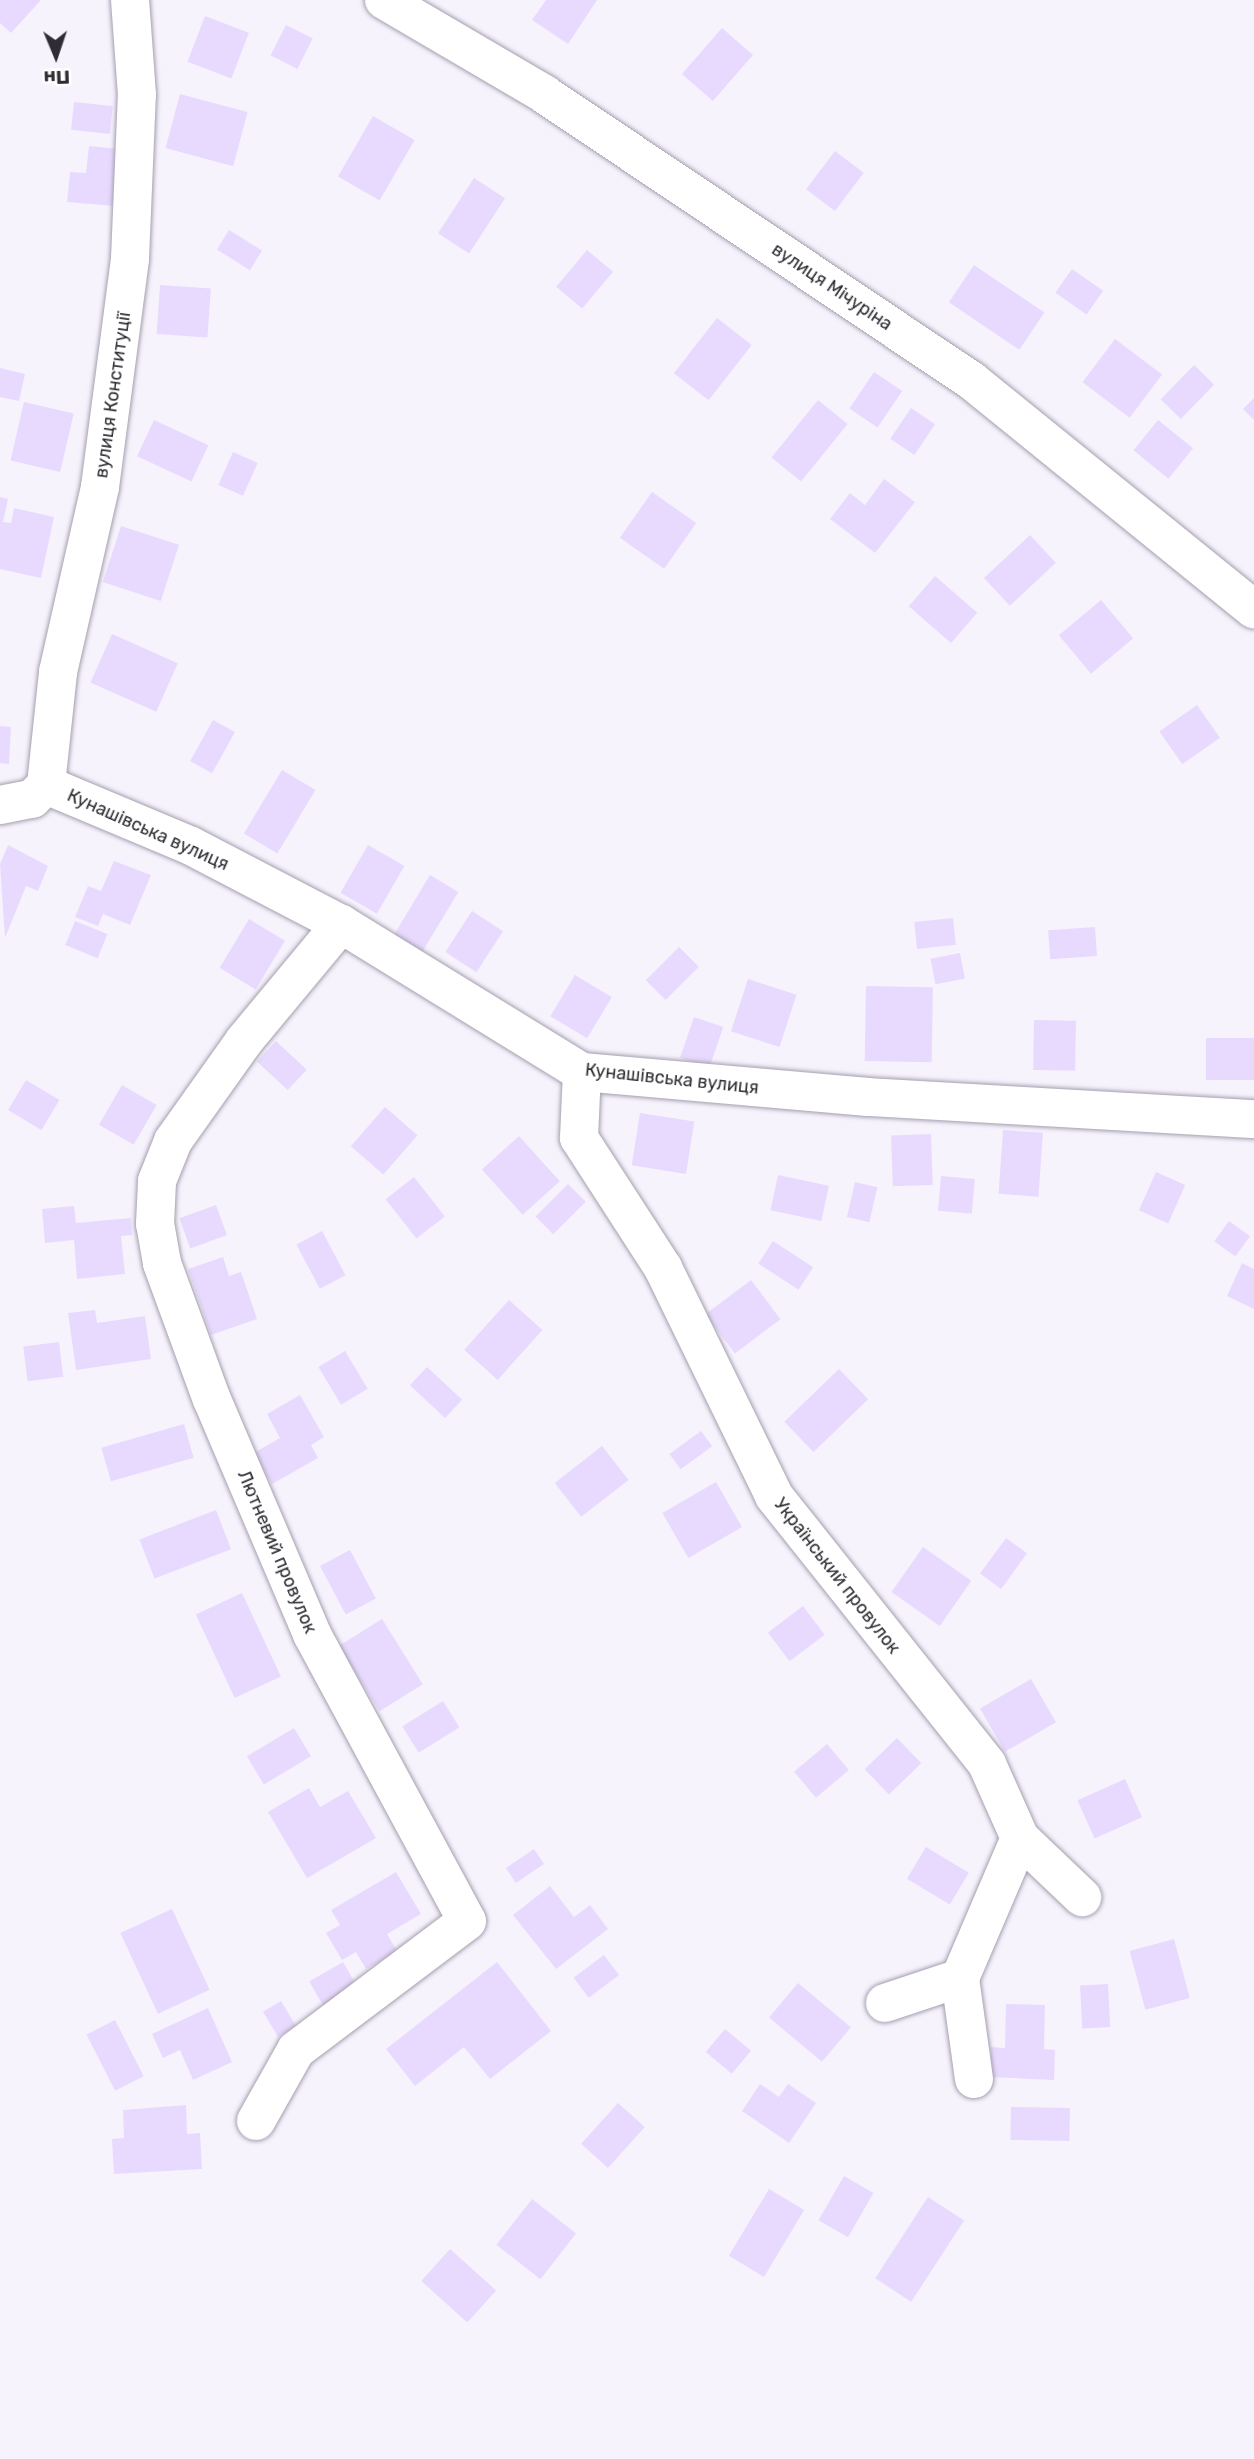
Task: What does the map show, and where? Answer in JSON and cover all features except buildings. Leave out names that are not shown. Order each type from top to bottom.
[{"type":"street","name":"вулиця Конституції","points":[[46,785],[47,740],[100,487],[129,273],[137,107],[130,0]]},
{"type":"street","name":"вулиця Мічуріна","points":[[384,0],[544,94],[972,381],[1254,609]]},
{"type":"street","name":"Кунашівська вулиця","points":[[0,805],[33,799],[46,785],[191,846],[341,924],[582,1072],[868,1097],[1254,1119]]},
{"type":"street","name":"Лютневий провулок","points":[[256,2121],[296,2050],[467,1921],[312,1634],[212,1400],[162,1263],[155,1224],[157,1181],[173,1141],[244,1041],[341,924]]},
{"type":"street","name":"Український провулок","points":[[582,1072],[579,1138],[663,1268],[774,1496],[987,1764],[1020,1838]]},
{"type":"street","points":[[974,2079],[960,1978],[1020,1838],[1082,1897]]},
{"type":"street","points":[[885,2003],[960,1978]]}]
